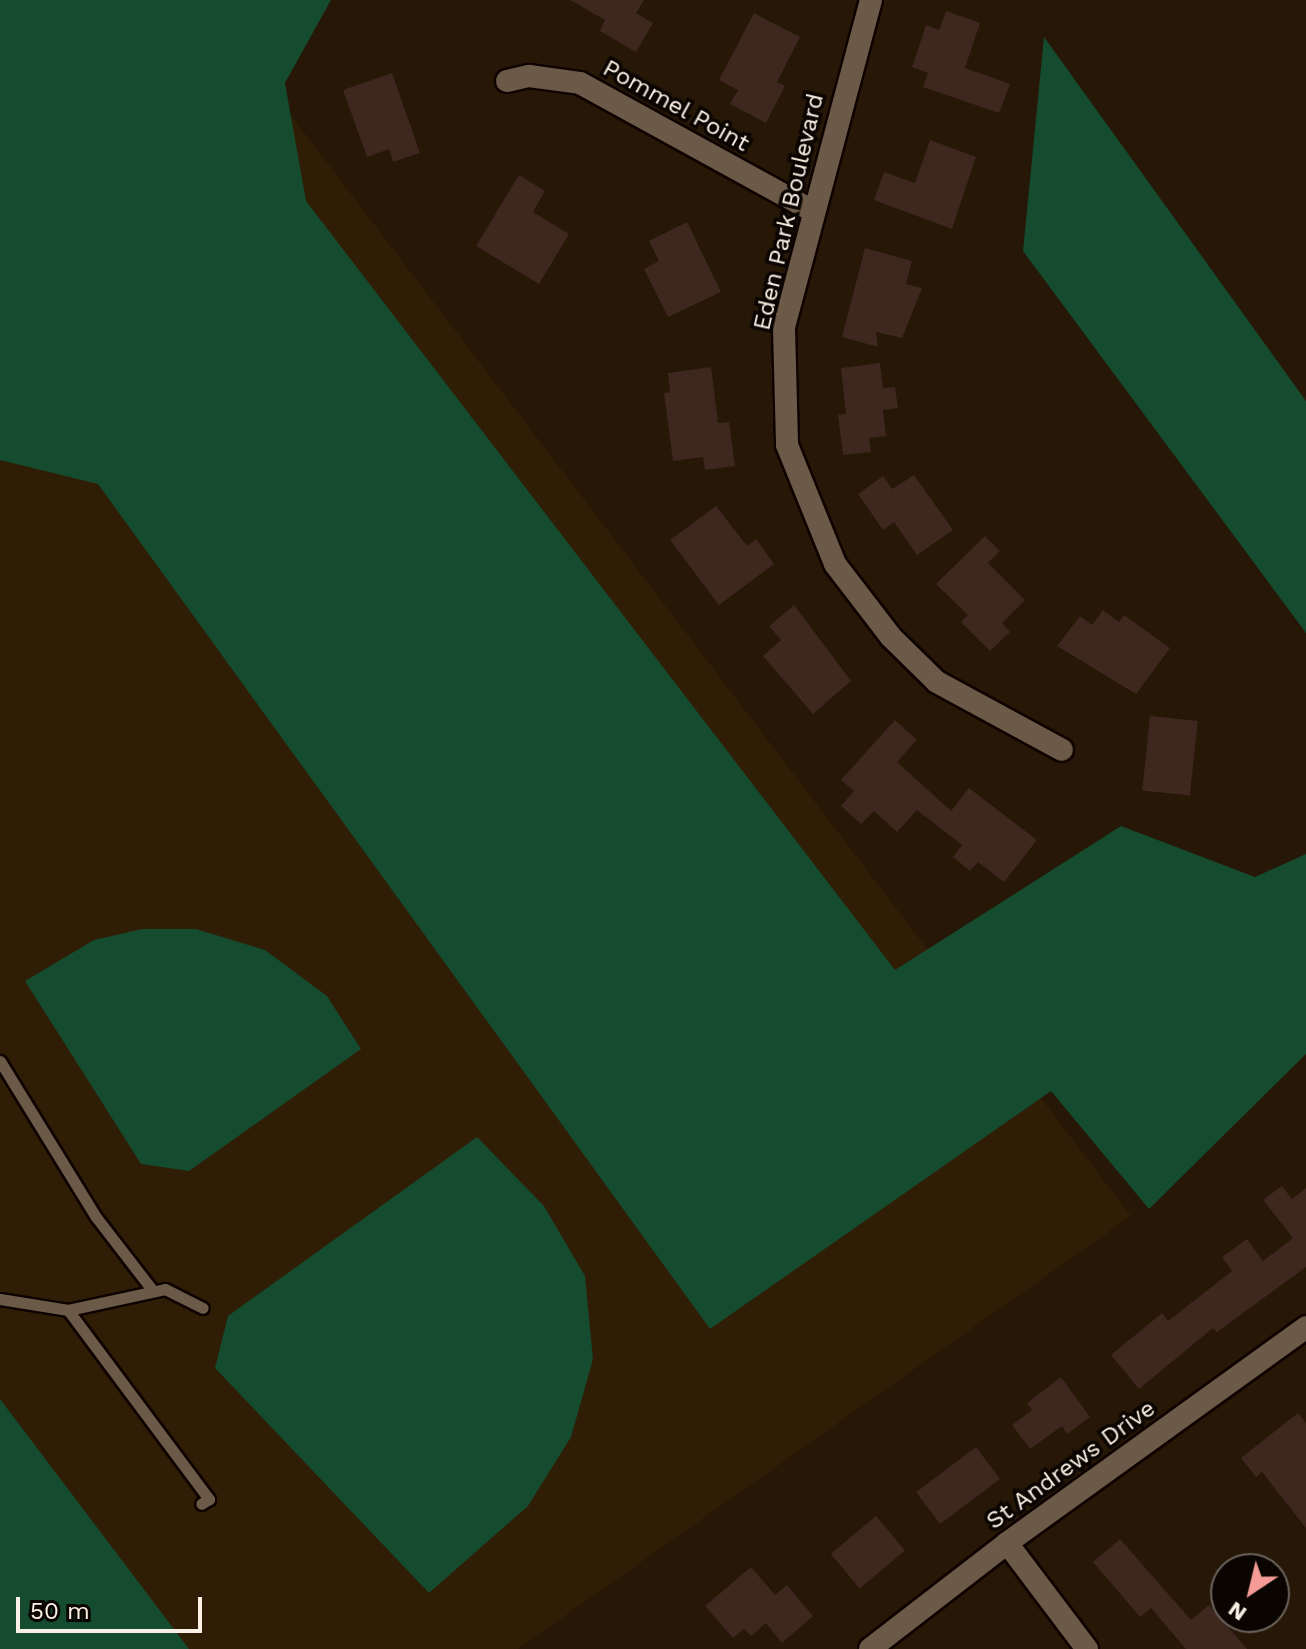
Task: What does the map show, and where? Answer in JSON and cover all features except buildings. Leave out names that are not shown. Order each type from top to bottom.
[{"type":"street","name":"Eden Park Boulevard","points":[[871,0],[784,328],[783,392],[787,445],[835,564],[891,637],[937,682],[1062,750]]},
{"type":"street","name":"Pommel Point","points":[[507,81],[529,76],[580,83],[813,211]]},
{"type":"street","name":"St Andrews Drive","points":[[870,1649],[1007,1543],[1306,1328]]},
{"type":"street","points":[[1007,1543],[1087,1649]]},
{"type":"lane","points":[[0,1061],[96,1217],[153,1291]]},
{"type":"lane","points":[[0,1299],[68,1310],[153,1291],[180,1294],[203,1308]]},
{"type":"lane","points":[[68,1310],[209,1499],[201,1504]]},
{"type":"shaded area","points":[[0,0],[203,0],[1131,1216],[518,1649],[0,1649]]},
{"type":"green space","points":[[0,0],[331,0],[285,83],[306,201],[895,970],[1121,826],[1255,877],[1306,854],[1306,1054],[1149,1209],[1051,1091],[710,1329],[98,484],[0,460]]},
{"type":"green space","points":[[1044,37],[1306,401],[1306,633],[1023,251]]},
{"type":"green space","points":[[142,929],[196,929],[265,950],[327,996],[361,1049],[189,1171],[141,1164],[25,981],[94,940]]},
{"type":"green space","points":[[477,1137],[544,1206],[585,1276],[593,1359],[571,1437],[528,1506],[429,1593],[215,1368],[228,1316]]},
{"type":"green space","points":[[0,1399],[189,1649],[0,1649]]}]
